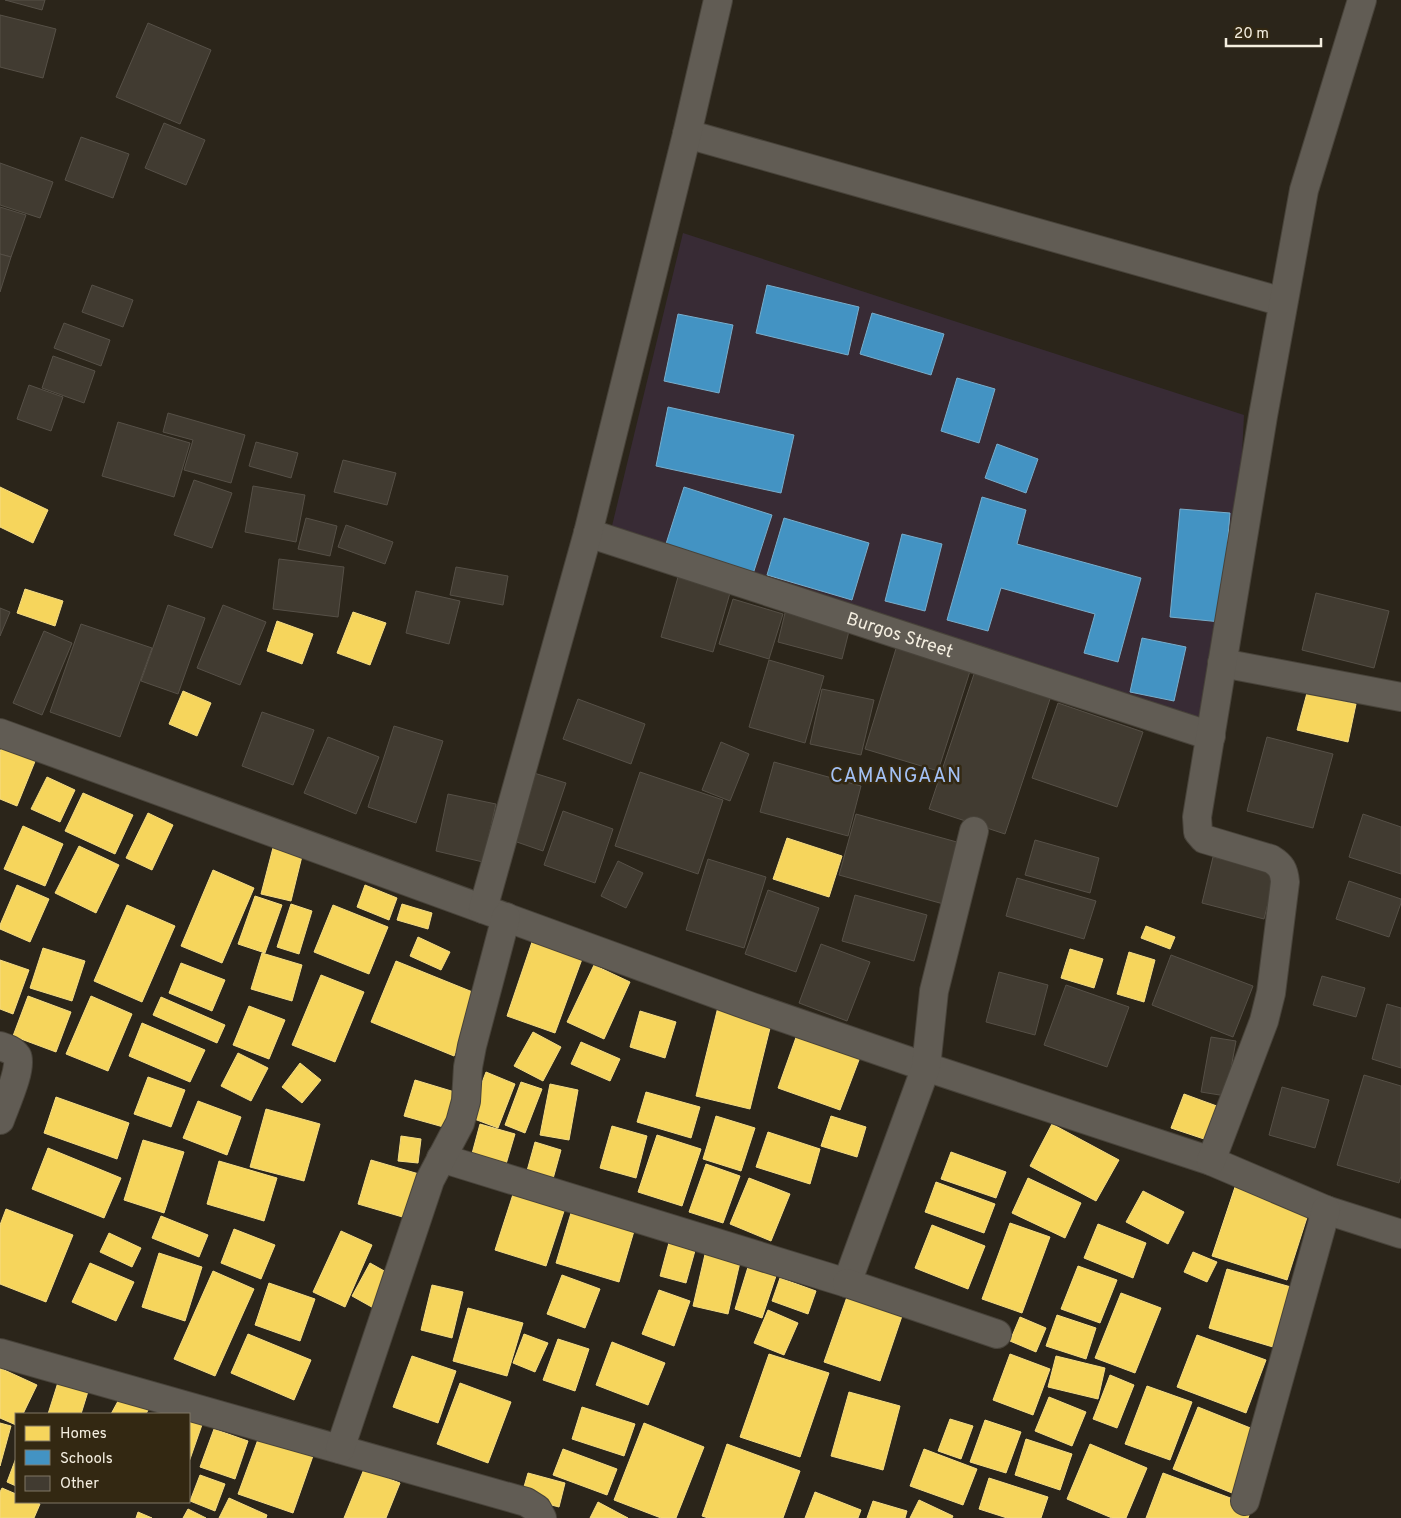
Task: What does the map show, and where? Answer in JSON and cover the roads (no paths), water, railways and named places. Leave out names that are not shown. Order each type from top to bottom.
[{"type":"street","points":[[340,1448],[430,1180],[460,1123],[466,1101],[468,1067],[495,913],[687,134],[718,0]]},
{"type":"street","points":[[1211,1161],[1264,1021],[1271,993],[1285,882],[1282,868],[1271,859],[1208,842],[1198,832],[1198,817],[1222,663],[1304,190],[1362,0]]},
{"type":"street","points":[[687,134],[1284,302]]},
{"type":"street","name":"Burgos Street","points":[[588,533],[1210,736]]},
{"type":"street","points":[[1222,663],[1401,697]]},
{"type":"street","points":[[0,733],[743,1004],[926,1068],[1211,1161],[1326,1210],[1401,1234]]},
{"type":"street","points":[[847,1283],[926,1068],[934,990],[974,831]]},
{"type":"street","points":[[0,1046],[11,1050],[16,1055],[18,1068],[0,1120]]},
{"type":"street","points":[[441,1158],[847,1283],[998,1334]]},
{"type":"street","points":[[1245,1501],[1326,1210]]},
{"type":"street","points":[[0,1353],[526,1502],[537,1509],[542,1518]]},
{"type":"district","name":"CAMANGAAN","points":[[896,775]]}]
